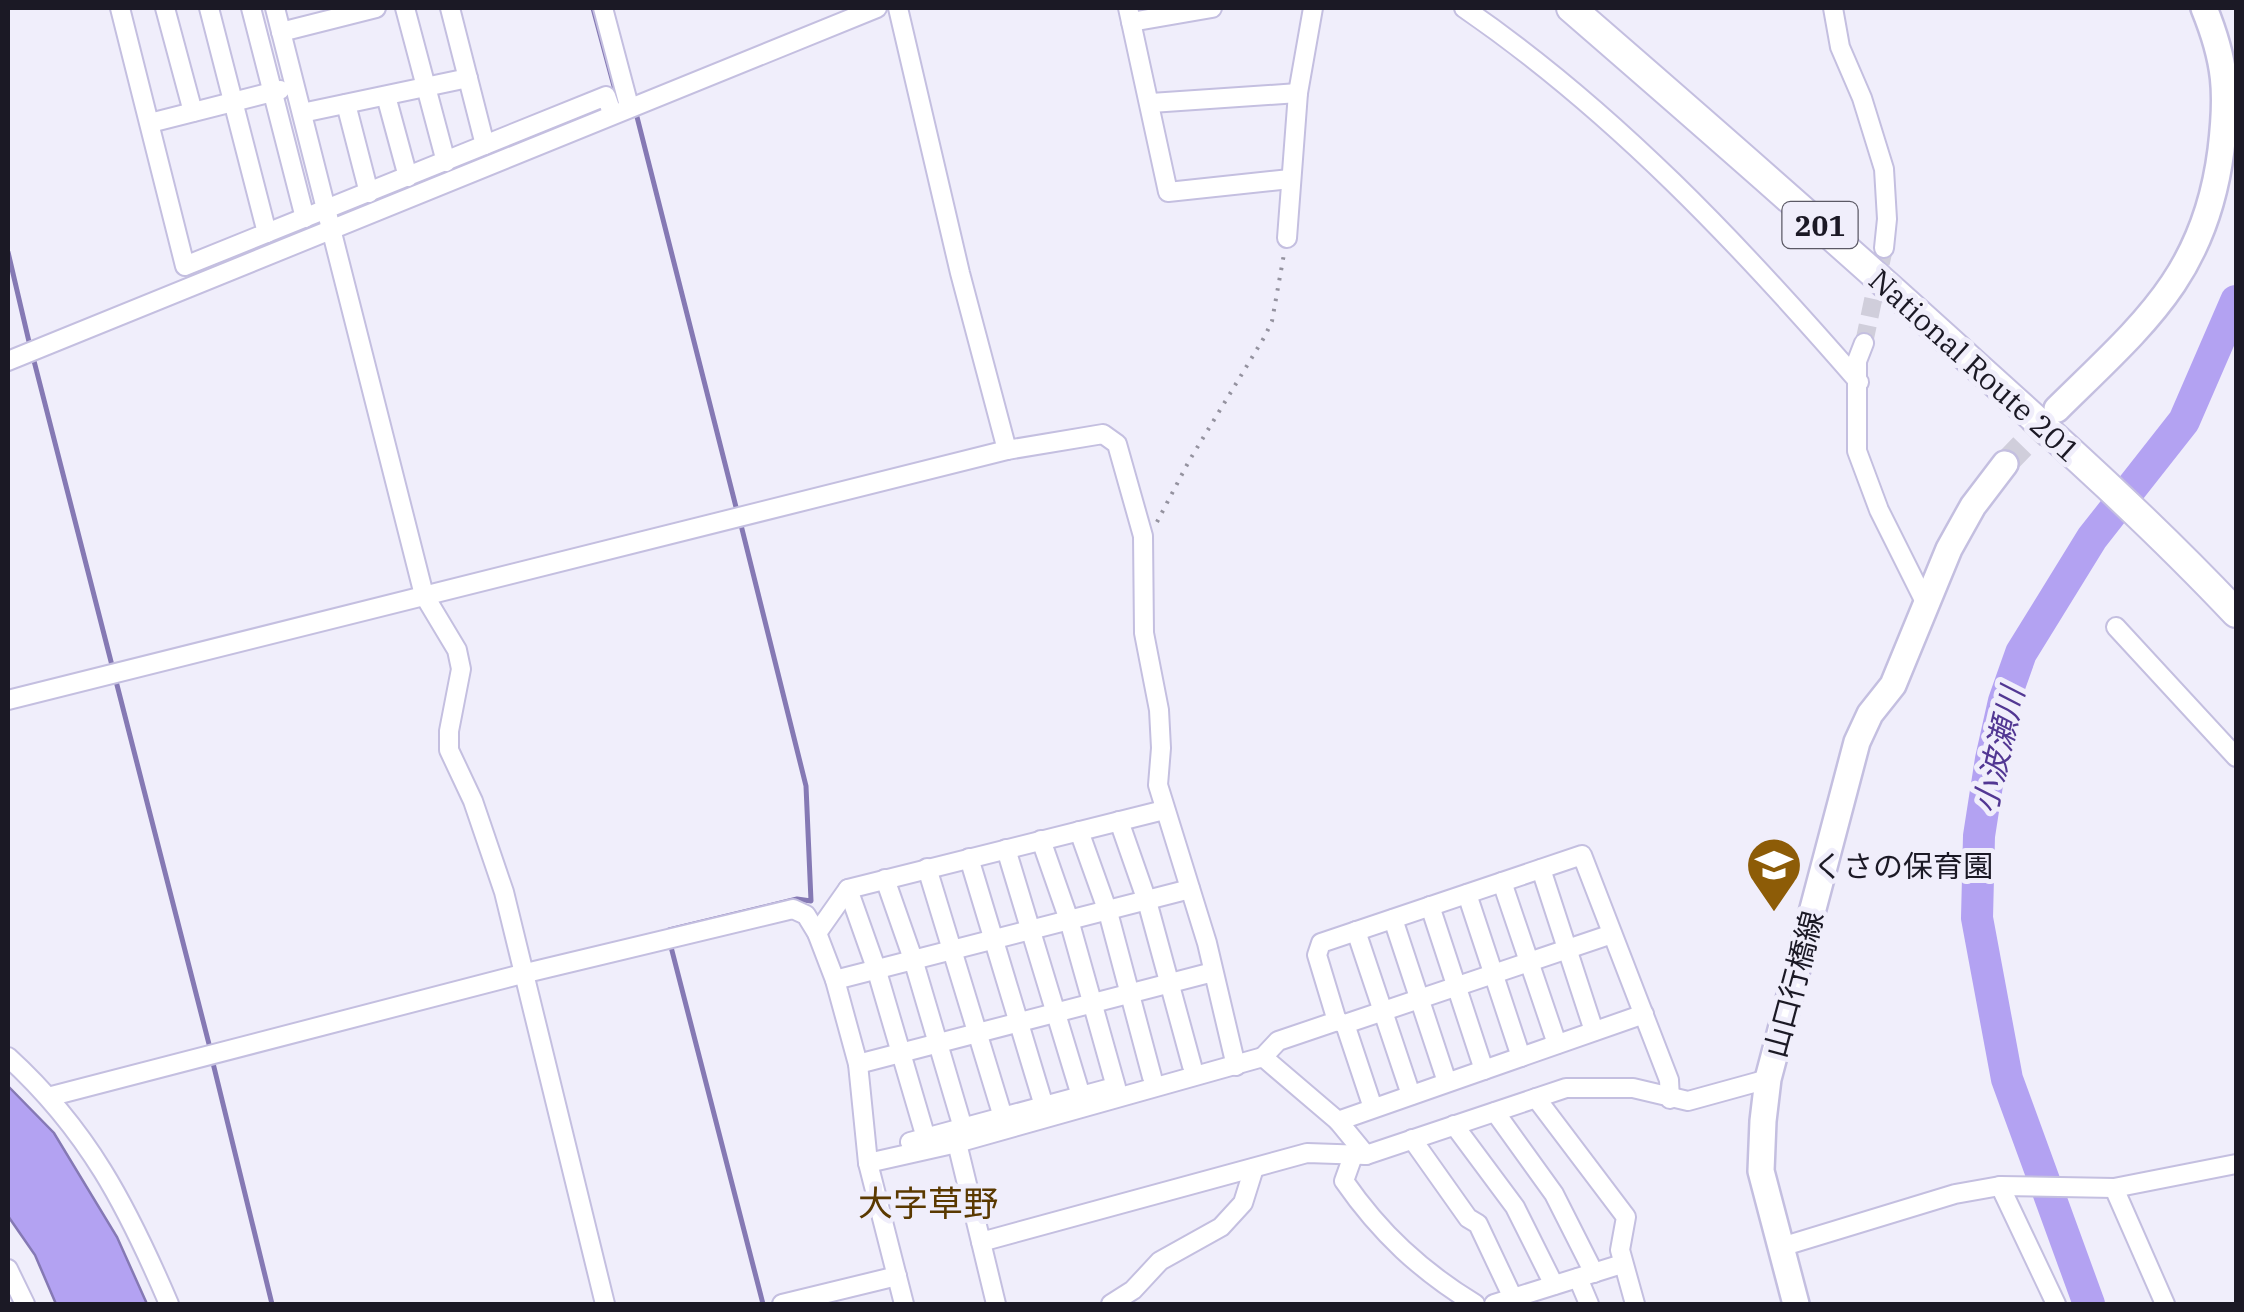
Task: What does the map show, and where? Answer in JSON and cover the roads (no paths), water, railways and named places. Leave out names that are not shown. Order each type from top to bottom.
[{"type":"highway","name":"National Route 201","points":[[1570,8],[1841,243],[2066,447],[2172,546],[2236,613]]},
{"type":"main road","points":[[2057,409],[2149,316],[2176,283],[2204,229],[2232,100],[2204,8]]},
{"type":"main road","name":"山口行橋線","points":[[1796,1304],[1761,1172],[1768,1079],[1856,742],[1870,714],[1893,685],[1950,549],[1973,506],[2005,464]]},
{"type":"street","points":[[120,8],[185,266],[306,218],[329,219],[369,193],[606,96],[620,109]]},
{"type":"street","points":[[166,8],[193,112]]},
{"type":"street","points":[[209,8],[267,233]]},
{"type":"street","points":[[251,8],[306,218]]},
{"type":"street","points":[[275,8],[424,595],[457,650],[462,669],[449,731],[450,750],[504,892],[605,1304]]},
{"type":"street","points":[[281,32],[324,14],[369,8]]},
{"type":"street","points":[[405,8],[446,162]]},
{"type":"street","points":[[450,8],[486,146]]},
{"type":"street","points":[[603,8],[620,109]]},
{"type":"street","points":[[8,361],[329,219],[876,8]]},
{"type":"street","points":[[898,8],[1006,450]]},
{"type":"street","points":[[1212,8],[1129,15],[1168,192],[1290,179]]},
{"type":"street","points":[[1287,238],[1298,93],[1313,8]]},
{"type":"street","points":[[1464,8],[1528,52],[1663,171],[1785,296],[1859,382]]},
{"type":"street","points":[[1833,8],[1840,47],[1862,98],[1884,169],[1884,248]]},
{"type":"street","points":[[302,112],[468,78]]},
{"type":"street","points":[[150,124],[296,86]]},
{"type":"street","points":[[1150,103],[1298,93]]},
{"type":"street","points":[[386,96],[408,177]]},
{"type":"street","points":[[346,104],[369,193]]},
{"type":"street","points":[[1864,342],[1856,360],[1857,451],[1878,510],[1926,604]]},
{"type":"street","points":[[8,700],[1006,450],[1103,434],[1117,444],[1143,536],[1144,633],[1159,710],[1158,785],[1213,972],[1230,1062]]},
{"type":"street","points":[[2116,627],[2236,757]]},
{"type":"street","points":[[817,933],[848,889],[1164,810]]},
{"type":"street","points":[[1119,821],[1147,900],[1192,1066]]},
{"type":"street","points":[[1079,830],[1108,912],[1152,1077]]},
{"type":"street","points":[[1041,840],[1094,1002],[1116,1087]]},
{"type":"street","points":[[1006,849],[1081,1096]]},
{"type":"street","points":[[1374,1108],[1317,954],[1321,943],[1582,855],[1669,1080],[1670,1099]]},
{"type":"street","points":[[969,858],[1044,1106]]},
{"type":"street","points":[[928,868],[1003,1118]]},
{"type":"street","points":[[1541,868],[1594,1031]]},
{"type":"street","points":[[885,879],[938,1043],[996,1304]]},
{"type":"street","points":[[1502,882],[1557,1044]]},
{"type":"street","points":[[835,980],[1190,888]]},
{"type":"street","points":[[848,889],[876,968],[926,1138]]},
{"type":"street","points":[[1466,894],[1521,1057]]},
{"type":"street","points":[[1430,906],[1484,1070]]},
{"type":"street","points":[[48,1097],[522,974],[792,909],[806,915],[817,933],[835,980],[858,1064],[868,1163],[904,1304]]},
{"type":"street","points":[[1393,919],[1447,1082]]},
{"type":"street","points":[[1356,931],[1410,1095]]},
{"type":"street","points":[[895,1146],[926,1138],[960,1136],[1003,1118],[1192,1066],[1263,1058],[1278,1042],[1383,1012],[1612,934]]},
{"type":"street","points":[[858,1064],[1213,972]]},
{"type":"street","points":[[1338,1121],[1644,1014]]},
{"type":"street","points":[[8,1057],[48,1097],[95,1154],[150,1260],[168,1304]]},
{"type":"street","points":[[1263,1058],[1338,1121],[1360,1154]]},
{"type":"street","points":[[868,1163],[1230,1062]]},
{"type":"street","points":[[981,1242],[1307,1154],[1360,1154],[1566,1088],[1633,1088],[1688,1100],[1768,1079]]},
{"type":"street","points":[[1536,1098],[1626,1217],[1620,1250],[1635,1304]]},
{"type":"street","points":[[1494,1112],[1554,1194],[1586,1275],[1589,1304]]},
{"type":"street","points":[[1454,1126],[1516,1207],[1547,1293]]},
{"type":"street","points":[[1412,1139],[1468,1218],[1478,1224],[1513,1298]]},
{"type":"street","points":[[1360,1154],[1344,1181],[1370,1219],[1415,1263],[1475,1304]]},
{"type":"street","points":[[1781,1247],[1956,1194],[2000,1186],[2114,1188],[2236,1164]]},
{"type":"street","points":[[1111,1304],[1134,1290],[1160,1260],[1221,1227],[1244,1204],[1254,1168]]},
{"type":"street","points":[[2000,1186],[2056,1304]]},
{"type":"street","points":[[2114,1188],[2165,1304]]},
{"type":"street","points":[[1494,1304],[1547,1293],[1622,1264]]},
{"type":"street","points":[[8,1270],[25,1304]]},
{"type":"street","points":[[782,1304],[843,1297],[898,1276]]},
{"type":"waterway","points":[[593,8],[618,101],[623,98]]},
{"type":"waterway","points":[[635,109],[737,511]]},
{"type":"waterway","points":[[8,252],[30,346]]},
{"type":"waterway","name":"小波瀬川","points":[[2089,1304],[2007,1079],[1977,918],[1979,836],[2004,701],[2021,653],[2092,538],[2184,421],[2236,301]]},
{"type":"waterway","points":[[33,357],[210,1048]]},
{"type":"waterway","points":[[669,930],[797,899],[811,901],[806,786],[740,521]]},
{"type":"waterway","points":[[670,943],[763,1304]]},
{"type":"waterway","points":[[212,1059],[272,1304]]},
{"type":"tunnel","points":[[1864,343],[1884,248]]},
{"type":"tunnel","points":[[2005,464],[2054,413]]},
{"type":"place","name":"くさの保育園","points":[[1774,914]]},
{"type":"district","name":"大字草野","points":[[928,1203]]}]
